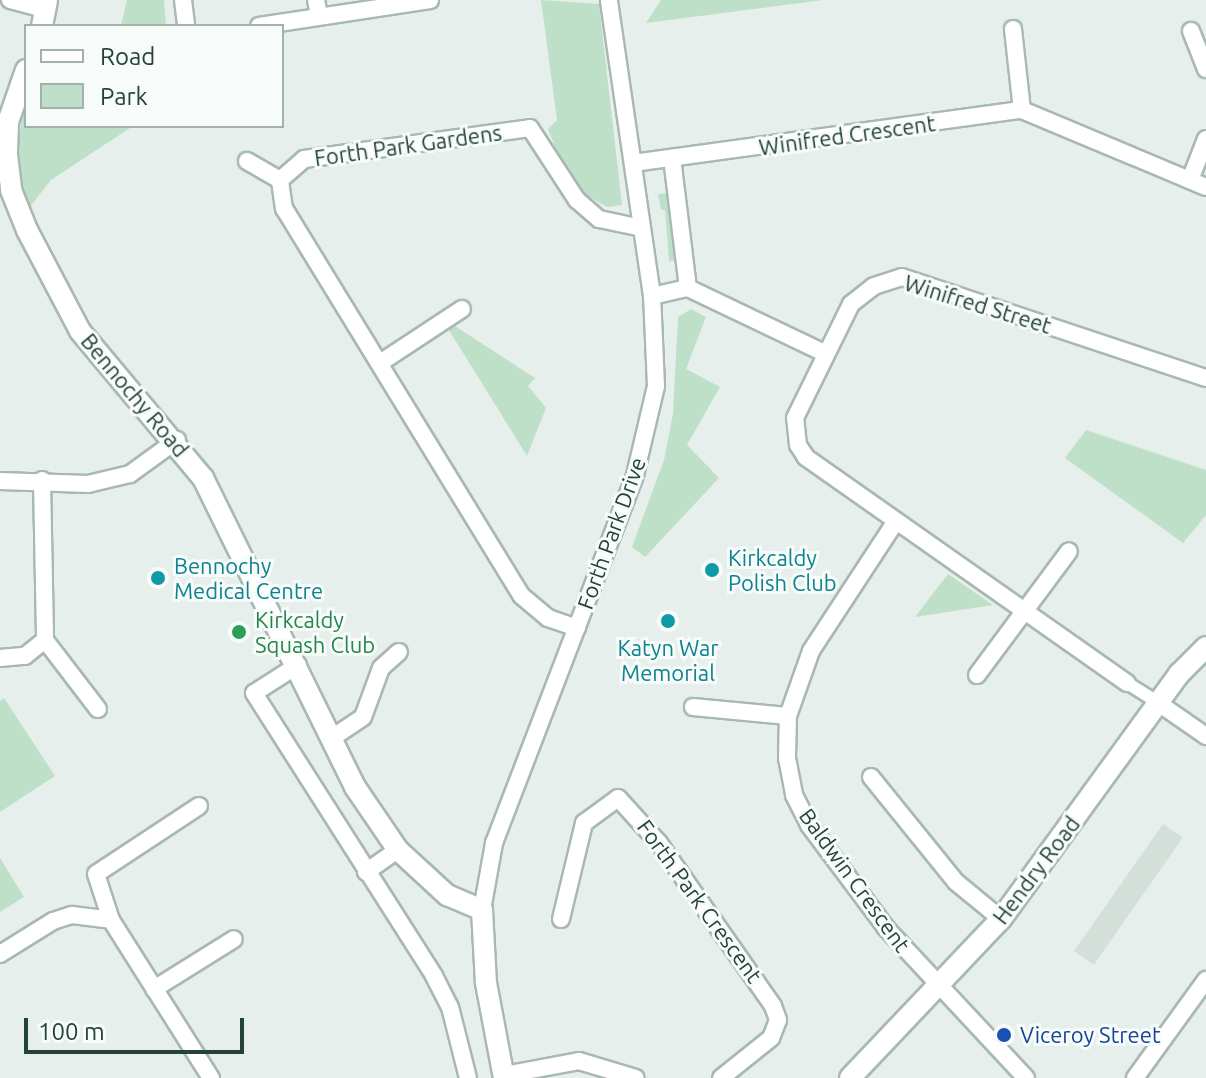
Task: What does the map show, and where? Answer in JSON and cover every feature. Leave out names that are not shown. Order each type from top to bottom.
[{"type":"street","points":[[10,0],[45,12]]},
{"type":"street","points":[[183,0],[186,24]]},
{"type":"street","points":[[265,24],[317,8],[430,0]]},
{"type":"street","name":"Forth Park Drive","points":[[482,910],[494,843],[635,475],[652,401],[652,296],[609,0]]},
{"type":"street","points":[[1013,29],[1022,110],[1206,187]]},
{"type":"street","points":[[1191,31],[1206,69]]},
{"type":"street","name":"Bennochy Road","points":[[24,75],[4,123],[11,190],[48,272],[80,331],[177,440],[203,478],[298,665],[355,787],[398,850],[447,895],[482,910]]},
{"type":"street","name":"Winifred Crescent","points":[[633,163],[1022,110]]},
{"type":"street","name":"Forth Park Gardens","points":[[280,180],[304,159],[530,128],[577,200],[599,219],[642,228]]},
{"type":"street","points":[[1190,180],[1206,139]]},
{"type":"street","points":[[672,158],[688,288]]},
{"type":"street","points":[[247,161],[280,180],[284,209],[521,595],[548,618],[577,628]]},
{"type":"street","name":"Winifred Street","points":[[1127,683],[822,470],[798,445],[795,418],[824,353],[851,304],[874,286],[902,277],[1206,378]]},
{"type":"street","points":[[652,296],[688,288],[824,353]]},
{"type":"street","points":[[380,363],[462,309]]},
{"type":"street","points":[[0,481],[42,480],[88,484],[130,474],[177,440]]},
{"type":"street","points":[[42,480],[45,640],[98,709]]},
{"type":"street","name":"Baldwin Crescent","points":[[896,521],[811,651],[788,716],[787,758],[794,795],[809,825],[938,987],[1026,1078]]},
{"type":"street","points":[[977,675],[1069,551]]},
{"type":"street","points":[[0,658],[25,656],[45,640]]},
{"type":"street","name":"Hendry Road","points":[[850,1078],[1001,919],[1157,702],[1206,647]]},
{"type":"street","points":[[332,738],[363,717],[381,668],[399,652]]},
{"type":"street","points":[[298,665],[254,693],[450,1007],[468,1078]]},
{"type":"street","points":[[1127,683],[1206,736]]},
{"type":"street","points":[[693,707],[788,716]]},
{"type":"street","points":[[871,777],[956,882],[1001,919]]},
{"type":"street","name":"Forth Park Crescent","points":[[561,919],[584,823],[618,798],[652,834],[773,1006],[778,1020],[771,1038],[721,1078]]},
{"type":"street","points":[[199,806],[91,877],[111,920],[211,1078]]},
{"type":"street","points":[[366,872],[398,850]]},
{"type":"street","points":[[482,910],[486,983],[504,1076],[579,1061],[636,1078]]},
{"type":"street","points":[[0,954],[53,921],[72,915],[111,920]]},
{"type":"street","points":[[154,989],[234,939]]},
{"type":"street","points":[[1135,1078],[1206,980]]},
{"type":"shaded area","points":[[1163,824],[1183,838],[1094,965],[1074,951]]},
{"type":"green space","points":[[127,0],[164,0],[166,24],[121,24]]},
{"type":"green space","points":[[541,0],[599,4],[622,205],[607,207],[586,195],[556,149],[548,129],[557,120]]},
{"type":"green space","points":[[661,0],[823,0],[646,23]]},
{"type":"green space","points":[[24,107],[24,128],[130,128],[51,180],[29,208],[15,163]]},
{"type":"green space","points":[[667,193],[676,260],[669,261],[665,210],[661,210],[658,194]]},
{"type":"green space","points":[[691,309],[706,317],[686,369],[720,387],[687,445],[719,478],[645,557],[632,547],[664,460],[673,414],[678,317]]},
{"type":"green space","points":[[452,324],[535,378],[528,386],[546,408],[527,456],[447,327]]},
{"type":"green space","points":[[1086,430],[1206,470],[1206,515],[1183,543],[1065,458]]},
{"type":"green space","points":[[948,574],[993,605],[915,617]]},
{"type":"green space","points":[[4,698],[55,776],[0,812],[0,701]]},
{"type":"green space","points":[[0,858],[24,897],[0,912]]},
{"type":"place","name":"Kirkcaldy Polish Club","points":[[712,570]]},
{"type":"place","name":"Bennochy Medical Centre","points":[[158,578]]},
{"type":"place","name":"Katyn War Memorial","points":[[668,621]]},
{"type":"place","name":"Kirkcaldy Squash Club","points":[[239,632]]},
{"type":"place","name":"Viceroy Street","points":[[1004,1035]]}]
